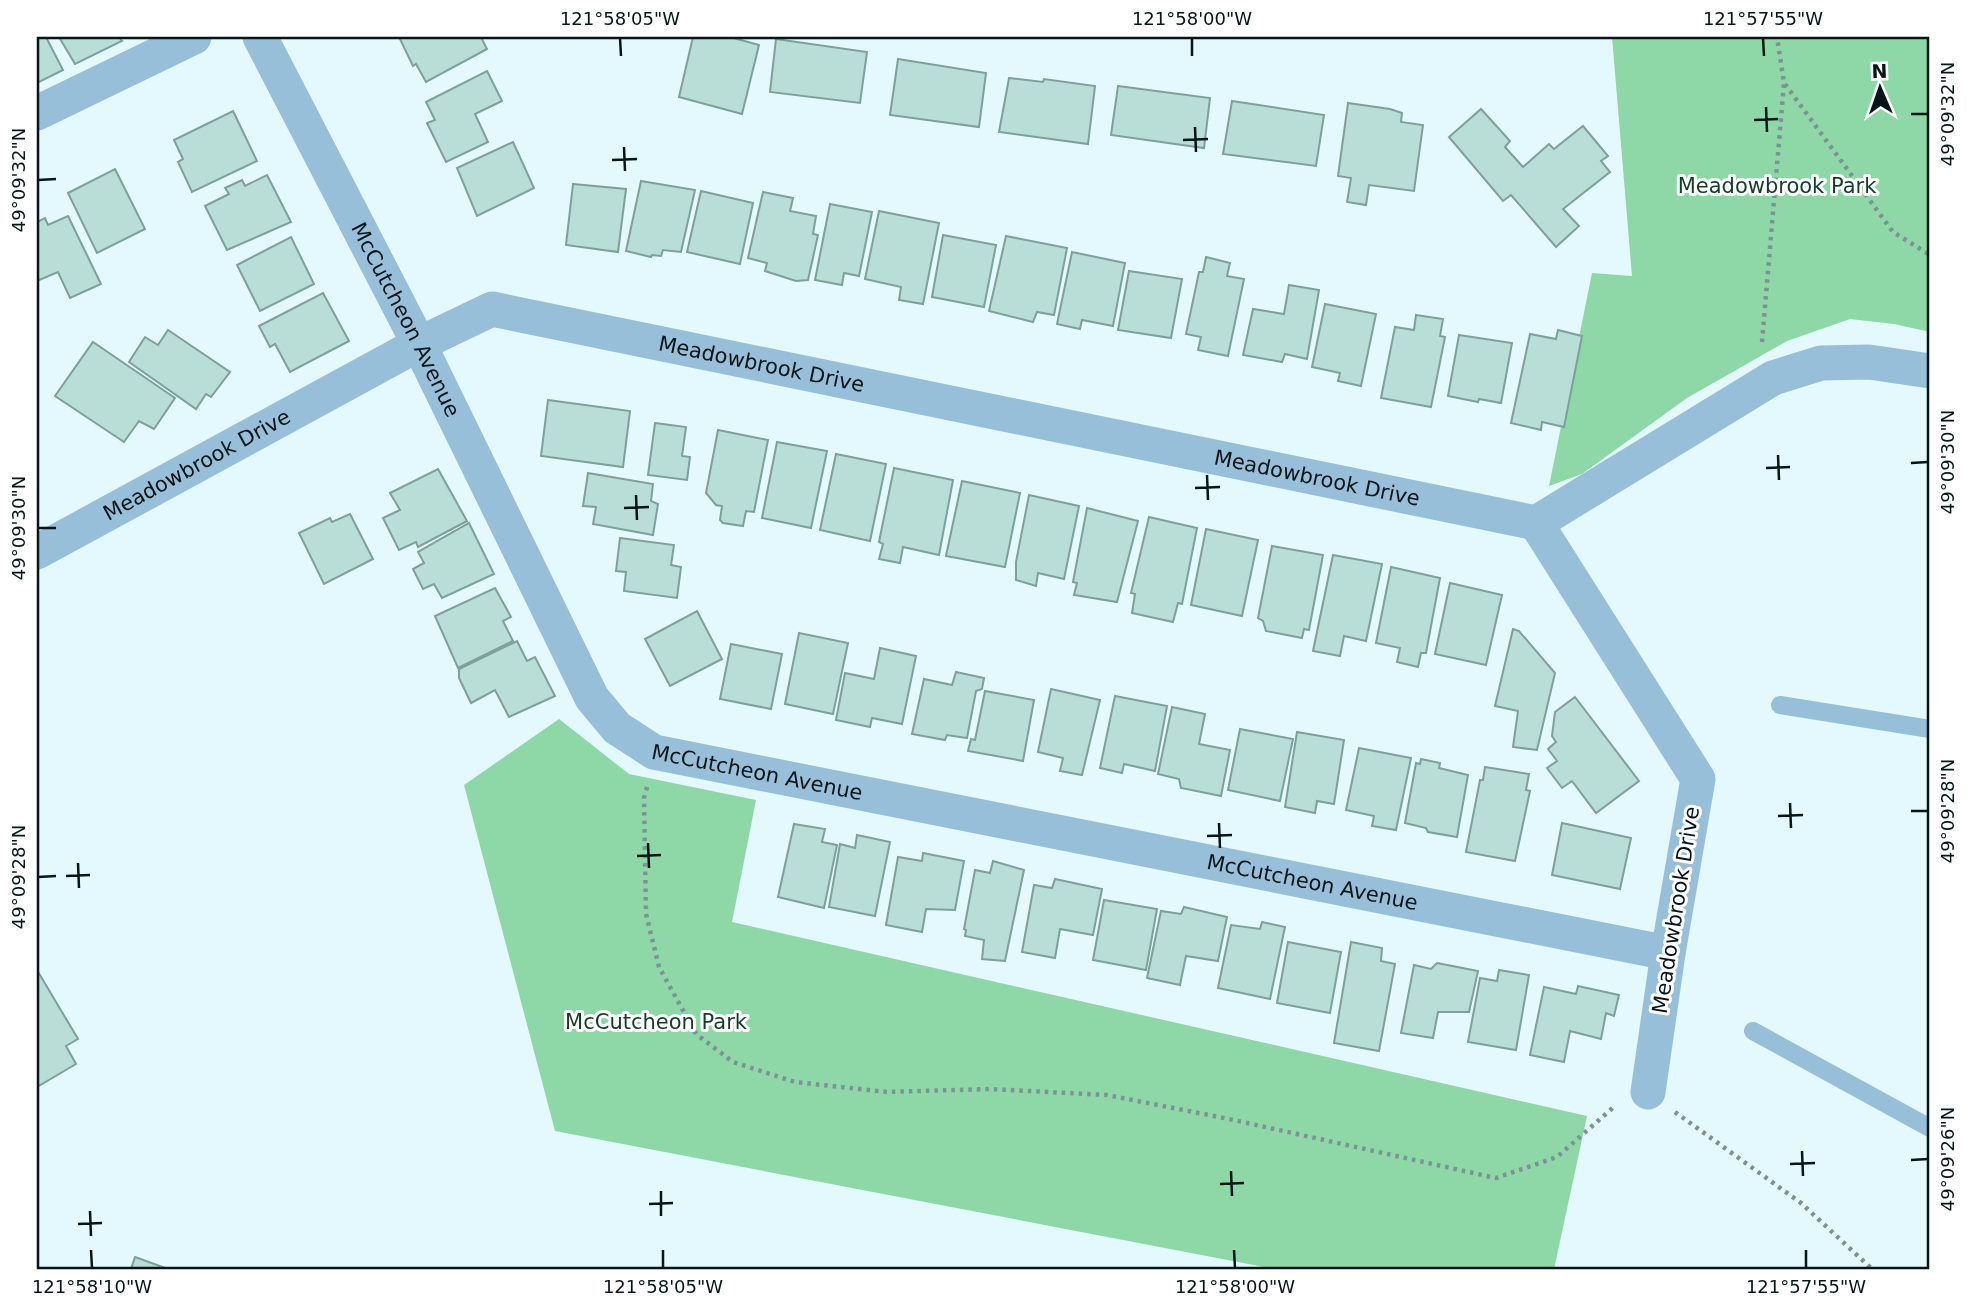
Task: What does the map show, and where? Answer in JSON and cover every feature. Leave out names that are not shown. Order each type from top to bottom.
[{"type":"street","points":[[37,113],[194,37]]},
{"type":"street","name":"McCutcheon Avenue","points":[[260,37],[419,344],[592,698],[617,729],[654,752],[1668,953]]},
{"type":"street","name":"Meadowbrook Drive","points":[[37,552],[419,344],[492,309],[1536,523],[1698,779],[1668,953],[1648,1092]]},
{"type":"street","points":[[1536,523],[1773,378],[1821,363],[1869,362],[1930,371]]},
{"type":"lane","points":[[1780,705],[1930,729]]},
{"type":"lane","points":[[1753,1031],[1930,1128]]},
{"type":"path","points":[[1758,389],[1784,83],[1777,37]]},
{"type":"path","points":[[1784,83],[1893,232],[1930,255]]},
{"type":"path","points":[[654,752],[644,798],[646,914],[652,941],[659,967],[696,1034],[733,1062],[795,1082],[887,1092],[990,1089],[1107,1095],[1496,1178],[1557,1157],[1621,1101],[1648,1092],[1801,1203],[1872,1269]]},
{"type":"green space","name":"Meadowbrook Park","points":[[1612,37],[1930,37],[1930,332],[1894,324],[1850,319],[1787,341],[1687,398],[1582,474],[1549,486],[1592,273],[1632,276]]},
{"type":"green space","name":"McCutcheon Park","points":[[559,719],[629,774],[756,800],[732,922],[1587,1116],[1554,1269],[1274,1269],[555,1131],[464,785]]},
{"type":"building","points":[[37,37],[46,37],[63,70],[37,83]]},
{"type":"building","points":[[59,37],[119,37],[122,41],[75,64]]},
{"type":"building","points":[[399,37],[481,37],[487,49],[426,82],[416,64],[413,66]]},
{"type":"building","points":[[693,37],[730,37],[759,45],[742,114],[679,97]]},
{"type":"building","points":[[776,39],[867,52],[860,103],[770,92]]},
{"type":"building","points":[[898,59],[986,73],[979,127],[890,115]]},
{"type":"building","points":[[487,71],[502,101],[475,114],[488,142],[446,162],[427,123],[435,120],[426,102]]},
{"type":"building","points":[[1009,78],[1043,82],[1044,79],[1095,86],[1088,144],[999,132]]},
{"type":"building","points":[[1118,86],[1210,98],[1204,148],[1111,135]]},
{"type":"building","points":[[1232,101],[1324,115],[1316,166],[1223,154]]},
{"type":"building","points":[[1348,103],[1390,109],[1402,113],[1401,122],[1423,125],[1414,191],[1369,185],[1366,205],[1347,202],[1351,178],[1338,176]]},
{"type":"building","points":[[1481,109],[1510,141],[1505,147],[1523,167],[1549,144],[1554,149],[1583,126],[1608,156],[1601,161],[1610,172],[1563,209],[1579,226],[1556,247],[1511,195],[1503,201],[1449,137]]},
{"type":"building","points":[[233,111],[257,161],[192,192],[178,162],[183,159],[174,140]]},
{"type":"building","points":[[513,142],[534,188],[477,216],[457,168]]},
{"type":"building","points":[[115,169],[145,229],[97,253],[68,193]]},
{"type":"building","points":[[267,175],[291,222],[227,250],[205,206],[229,194],[225,188],[242,180],[245,186]]},
{"type":"building","points":[[641,181],[695,190],[681,252],[663,250],[661,256],[651,257],[626,251]]},
{"type":"building","points":[[573,184],[626,189],[618,252],[566,245]]},
{"type":"building","points":[[701,191],[753,203],[740,264],[687,252]]},
{"type":"building","points":[[763,192],[793,198],[790,211],[816,216],[813,234],[818,235],[808,280],[796,281],[765,271],[767,263],[748,258]]},
{"type":"building","points":[[830,204],[872,212],[859,276],[844,273],[842,285],[815,280]]},
{"type":"building","points":[[879,211],[939,223],[923,304],[899,300],[901,287],[865,279]]},
{"type":"building","points":[[68,216],[101,284],[70,298],[58,272],[37,281],[37,222],[45,218],[48,225]]},
{"type":"building","points":[[943,235],[996,245],[984,307],[932,297]]},
{"type":"building","points":[[1006,236],[1067,248],[1054,315],[1037,312],[1033,322],[989,311]]},
{"type":"building","points":[[291,237],[314,284],[260,311],[237,265]]},
{"type":"building","points":[[1072,252],[1125,263],[1113,326],[1082,320],[1080,329],[1057,324]]},
{"type":"building","points":[[1206,257],[1230,263],[1227,276],[1244,279],[1228,356],[1198,350],[1201,337],[1186,334],[1199,272],[1203,272]]},
{"type":"building","points":[[1129,271],[1182,279],[1171,338],[1118,330]]},
{"type":"building","points":[[1289,285],[1319,290],[1307,359],[1285,354],[1282,362],[1243,355],[1253,309],[1284,314]]},
{"type":"building","points":[[323,293],[349,341],[290,372],[275,344],[270,347],[259,326]]},
{"type":"building","points":[[1325,304],[1376,314],[1361,386],[1338,381],[1340,373],[1312,367]]},
{"type":"building","points":[[1416,315],[1443,319],[1440,336],[1445,337],[1431,407],[1381,398],[1395,327],[1414,330]]},
{"type":"building","points":[[168,330],[230,372],[211,397],[206,394],[196,409],[129,362],[145,337],[158,345]]},
{"type":"building","points":[[1558,330],[1582,336],[1564,427],[1542,422],[1541,430],[1511,423],[1530,334],[1556,339]]},
{"type":"building","points":[[1459,335],[1512,343],[1501,403],[1448,396]]},
{"type":"building","points":[[93,342],[175,398],[154,429],[139,421],[124,442],[55,396]]},
{"type":"building","points":[[548,400],[630,411],[623,467],[541,456]]},
{"type":"building","points":[[655,423],[686,427],[682,456],[690,457],[687,480],[648,475]]},
{"type":"building","points":[[718,430],[768,440],[754,512],[746,511],[743,526],[723,523],[720,520],[722,506],[716,505],[706,493]]},
{"type":"building","points":[[777,442],[827,451],[811,528],[762,518]]},
{"type":"building","points":[[836,454],[886,464],[870,541],[820,530]]},
{"type":"building","points":[[894,468],[953,480],[939,555],[903,547],[900,563],[879,559],[883,544],[879,542]]},
{"type":"building","points":[[438,469],[467,521],[418,547],[416,542],[399,550],[383,518],[400,510],[390,493]]},
{"type":"building","points":[[588,473],[653,484],[651,501],[658,504],[653,535],[593,524],[596,507],[583,506]]},
{"type":"building","points":[[962,481],[1020,493],[1005,567],[946,556]]},
{"type":"building","points":[[1029,495],[1079,506],[1064,579],[1038,573],[1036,586],[1016,580],[1016,562]]},
{"type":"building","points":[[1087,508],[1138,521],[1117,602],[1074,595],[1077,583],[1073,582]]},
{"type":"building","points":[[350,514],[373,559],[324,584],[299,533],[330,518],[332,522]]},
{"type":"building","points":[[1149,517],[1197,528],[1182,604],[1178,603],[1173,622],[1132,613],[1135,594],[1131,593]]},
{"type":"building","points":[[469,523],[494,574],[442,598],[434,584],[423,589],[413,569],[424,563],[418,552]]},
{"type":"building","points":[[1206,529],[1258,540],[1242,616],[1191,605]]},
{"type":"building","points":[[620,538],[674,545],[671,565],[681,567],[677,598],[624,591],[626,572],[616,571]]},
{"type":"building","points":[[1272,546],[1323,555],[1309,630],[1304,629],[1302,638],[1266,631],[1263,621],[1258,618]]},
{"type":"building","points":[[1333,555],[1382,564],[1366,641],[1344,636],[1340,656],[1313,651]]},
{"type":"building","points":[[1391,567],[1440,578],[1426,653],[1421,653],[1418,667],[1397,662],[1400,648],[1376,643]]},
{"type":"building","points":[[1450,583],[1502,595],[1486,665],[1435,654]]},
{"type":"building","points":[[495,588],[511,617],[503,621],[513,641],[458,668],[435,616]]},
{"type":"building","points":[[697,611],[722,659],[670,686],[645,639]]},
{"type":"building","points":[[1513,629],[1519,631],[1555,673],[1537,750],[1513,747],[1518,711],[1495,706]]},
{"type":"building","points":[[799,633],[848,643],[833,714],[785,704]]},
{"type":"building","points":[[517,641],[527,661],[535,657],[555,696],[509,717],[495,690],[471,703],[459,678],[459,669]]},
{"type":"building","points":[[731,644],[782,654],[771,709],[720,699]]},
{"type":"building","points":[[880,648],[916,656],[902,724],[872,718],[870,727],[836,720],[845,673],[874,679]]},
{"type":"building","points":[[956,672],[984,678],[982,689],[976,691],[967,738],[947,735],[945,740],[912,734],[924,679],[952,685]]},
{"type":"building","points":[[1051,689],[1100,700],[1082,775],[1060,771],[1063,758],[1038,752]]},
{"type":"building","points":[[985,691],[1034,700],[1023,761],[968,751],[971,739],[975,740]]},
{"type":"building","points":[[1115,696],[1167,706],[1155,771],[1124,764],[1122,773],[1100,768]]},
{"type":"building","points":[[1575,697],[1639,781],[1596,813],[1572,781],[1562,788],[1547,768],[1557,761],[1548,749],[1556,742],[1552,736],[1555,712]]},
{"type":"building","points":[[1172,707],[1205,714],[1199,744],[1230,750],[1221,796],[1181,788],[1179,779],[1158,774]]},
{"type":"building","points":[[1240,729],[1293,739],[1280,801],[1228,790]]},
{"type":"building","points":[[1297,732],[1344,740],[1334,804],[1317,801],[1315,813],[1285,807]]},
{"type":"building","points":[[1359,748],[1411,758],[1396,830],[1372,826],[1374,816],[1346,810]]},
{"type":"building","points":[[1421,759],[1440,763],[1439,768],[1468,775],[1457,837],[1428,832],[1426,828],[1405,823],[1416,763],[1420,764]]},
{"type":"building","points":[[1485,767],[1529,774],[1526,790],[1530,791],[1515,861],[1466,852]]},
{"type":"building","points":[[1562,823],[1631,838],[1620,889],[1552,875]]},
{"type":"building","points":[[794,824],[825,829],[822,842],[837,845],[824,908],[778,897]]},
{"type":"building","points":[[857,835],[890,842],[875,916],[829,907],[840,844],[855,848]]},
{"type":"building","points":[[923,853],[964,861],[955,910],[926,909],[922,932],[886,925],[898,857],[922,861]]},
{"type":"building","points":[[993,861],[1024,870],[1005,961],[982,959],[984,940],[965,936],[964,929],[975,870],[990,873]]},
{"type":"building","points":[[1055,879],[1102,889],[1093,935],[1060,929],[1055,958],[1022,952],[1034,885],[1052,888]]},
{"type":"building","points":[[1104,900],[1157,909],[1146,970],[1093,960]]},
{"type":"building","points":[[1184,907],[1227,917],[1218,961],[1186,956],[1180,985],[1147,978],[1161,911],[1181,914]]},
{"type":"building","points":[[1262,922],[1285,927],[1270,999],[1218,988],[1231,925],[1260,929]]},
{"type":"building","points":[[1288,942],[1341,952],[1330,1013],[1277,1003]]},
{"type":"building","points":[[1351,942],[1382,948],[1381,961],[1395,964],[1379,1051],[1334,1043]]},
{"type":"building","points":[[1437,963],[1478,971],[1469,1012],[1438,1012],[1433,1038],[1401,1033],[1414,965],[1431,969]]},
{"type":"building","points":[[37,970],[78,1039],[66,1046],[76,1064],[37,1087]]},
{"type":"building","points":[[1499,970],[1529,975],[1516,1050],[1468,1042],[1480,978],[1497,981]]},
{"type":"building","points":[[1578,986],[1619,995],[1614,1016],[1606,1013],[1601,1039],[1570,1031],[1564,1062],[1530,1055],[1544,987],[1576,994]]},
{"type":"building","points":[[135,1257],[168,1269],[131,1269]]}]
